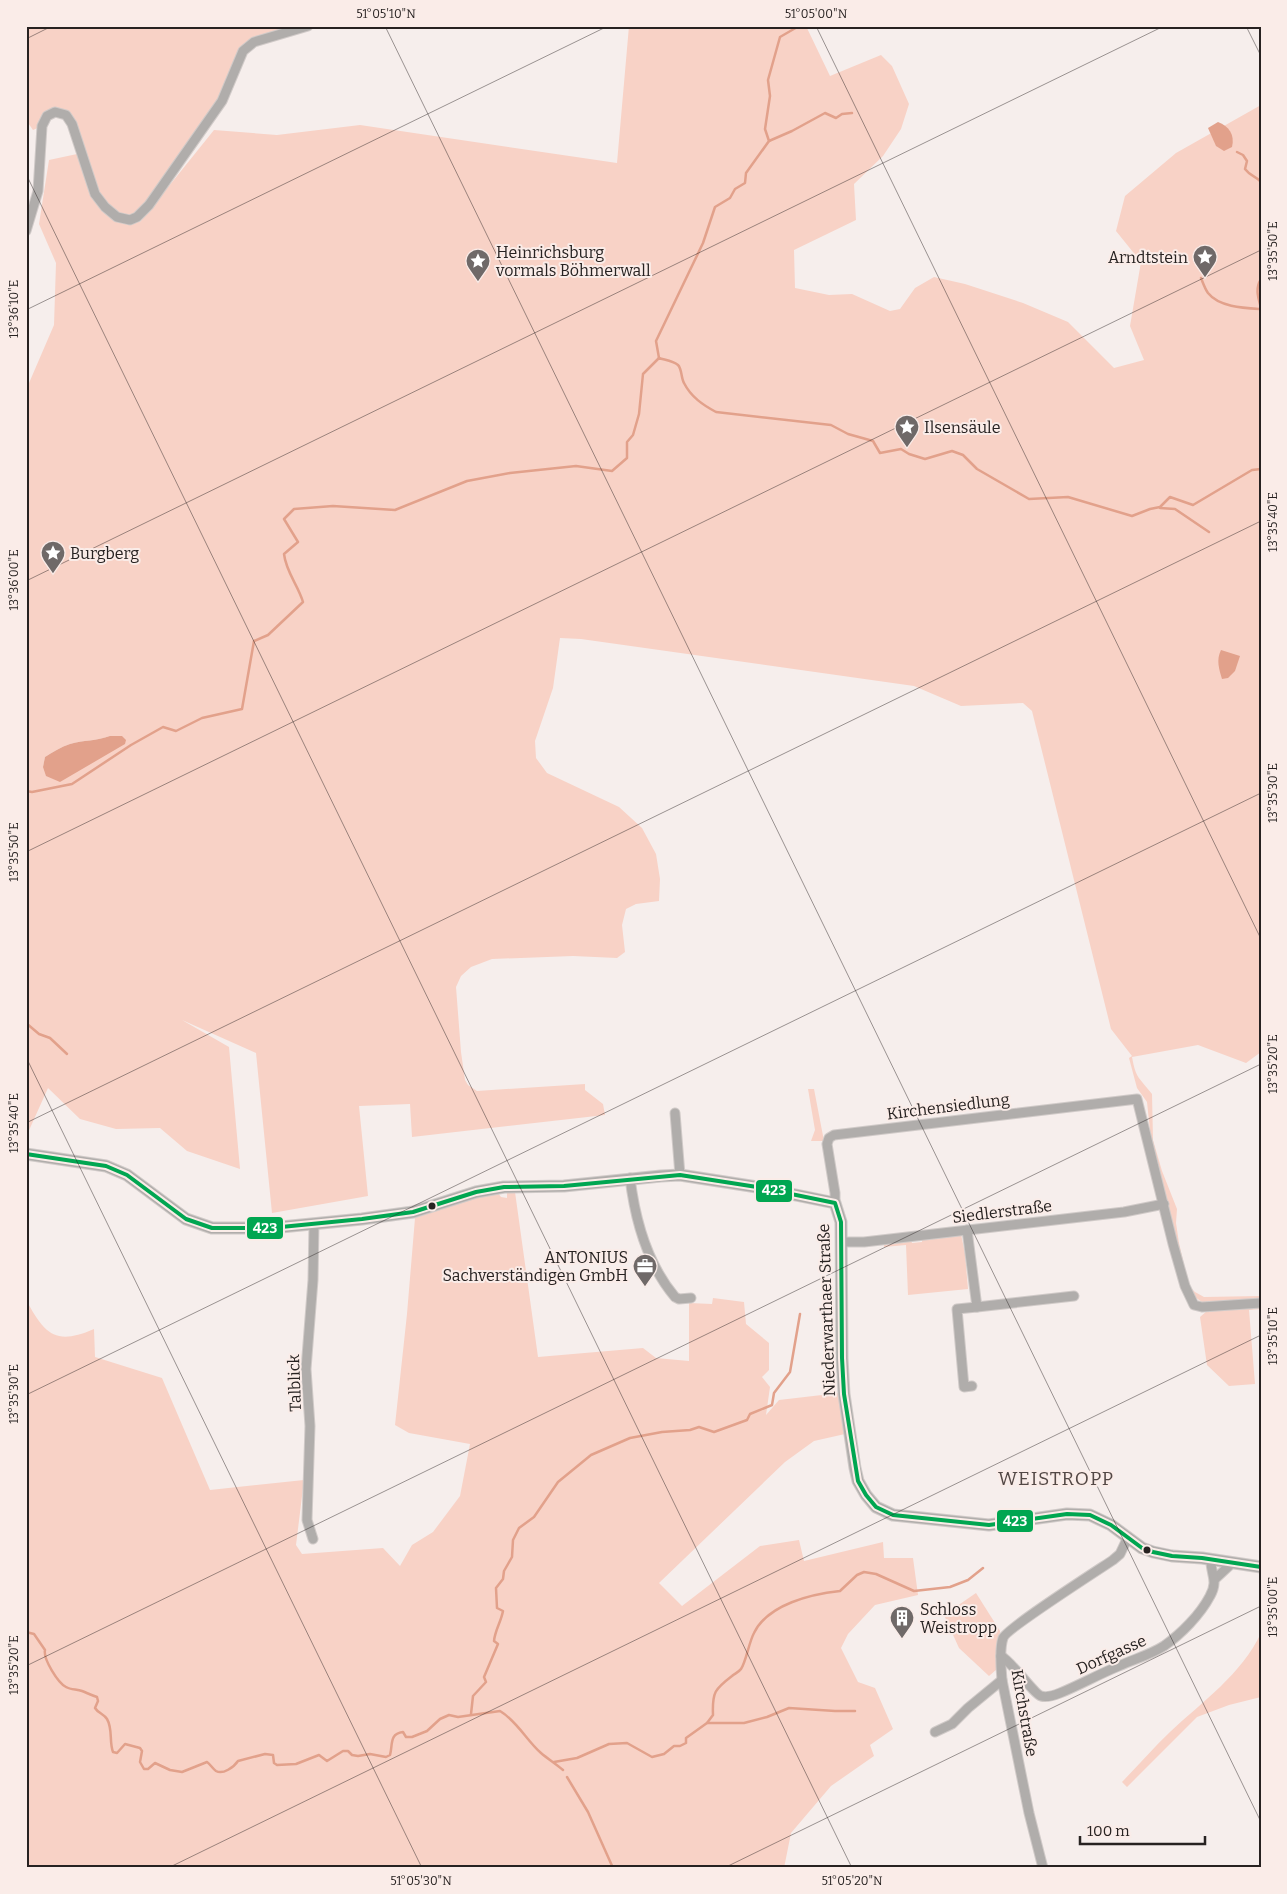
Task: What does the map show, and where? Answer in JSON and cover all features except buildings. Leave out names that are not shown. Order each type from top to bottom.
[{"type":"street","points":[[26,231],[38,191],[42,126],[47,116],[56,112],[66,115],[72,124],[95,194],[105,207],[117,217],[130,220],[149,205],[222,101],[243,51],[254,42],[308,26]]},
{"type":"street","name":"Kirchensiedlung","points":[[835,1204],[828,1144],[829,1138],[834,1135],[1137,1099],[1164,1204]]},
{"type":"street","points":[[675,1113],[680,1175]]},
{"type":"street","name":"Niederwarthaer Straße","points":[[29,1155],[106,1166],[127,1175],[186,1219],[212,1228],[272,1228],[413,1212],[476,1192],[504,1187],[564,1186],[630,1178],[680,1175],[757,1187],[835,1204],[841,1222],[842,1242],[842,1358],[844,1394],[856,1474],[866,1495],[876,1507],[893,1515],[989,1525],[1079,1513],[1102,1520],[1142,1548],[1162,1555],[1211,1559],[1261,1567]]},
{"type":"street","points":[[630,1178],[635,1207],[649,1255],[675,1297],[679,1299],[692,1298]]},
{"type":"street","points":[[1164,1204],[1185,1286],[1194,1305],[1202,1307],[1261,1303]]},
{"type":"street","name":"Siedlerstraße","points":[[842,1242],[864,1242],[1124,1212],[1164,1204]]},
{"type":"street","name":"Talblick","points":[[313,1540],[306,1520],[310,1426],[306,1369],[314,1280],[314,1224]]},
{"type":"street","points":[[967,1230],[977,1306]]},
{"type":"street","points":[[972,1386],[964,1387],[957,1309],[1074,1296]]},
{"type":"street","name":"Kirchstraße","points":[[1042,1867],[1002,1680],[1001,1656],[1003,1638],[1005,1633],[1113,1560],[1120,1554],[1128,1537]]},
{"type":"street","points":[[1211,1559],[1215,1579]]},
{"type":"street","name":"Dorfgasse","points":[[1001,1656],[1037,1694],[1045,1697],[1058,1694],[1162,1647],[1185,1628],[1206,1603],[1213,1591],[1215,1579],[1229,1566],[1229,1563]]},
{"type":"street","points":[[935,1732],[952,1724],[1002,1680]]},
{"type":"shaded area","points":[[26,26],[308,26],[243,51],[222,101],[137,217],[117,217],[95,194],[72,124],[55,112],[42,126],[33,130],[26,120]]},
{"type":"shaded area","points":[[629,26],[806,26],[830,76],[881,55],[892,66],[909,104],[901,129],[883,156],[854,184],[856,220],[794,250],[795,288],[829,295],[852,294],[890,311],[900,309],[915,288],[934,277],[965,284],[1023,303],[1068,322],[1114,368],[1144,360],[1130,326],[1141,262],[1116,231],[1125,196],[1176,153],[1261,105],[1261,1052],[1246,1063],[1198,1045],[1132,1057],[1137,1074],[1152,1094],[1153,1140],[1162,1171],[1177,1209],[1176,1223],[1188,1284],[1176,1244],[1151,1140],[1147,1102],[1137,1088],[1129,1058],[1132,1056],[1111,1029],[1032,711],[1023,703],[961,706],[914,686],[581,639],[560,638],[553,688],[535,741],[536,758],[547,773],[619,807],[642,828],[656,854],[660,879],[659,901],[636,904],[626,909],[622,925],[625,952],[617,958],[573,956],[492,959],[471,967],[461,976],[456,987],[461,1052],[465,1080],[468,1085],[477,1091],[585,1084],[585,1090],[603,1104],[605,1115],[412,1137],[410,1104],[359,1106],[368,1196],[272,1213],[256,1053],[182,1020],[229,1047],[240,1169],[187,1151],[160,1128],[116,1129],[80,1119],[48,1088],[26,1137],[26,390],[54,325],[56,263],[39,224],[49,160],[77,154],[90,195],[116,222],[140,222],[214,130],[277,135],[360,125],[617,163]],"holes":[[[110,736],[43,767],[45,757],[63,747]]]},
{"type":"shaded area","points":[[1218,122],[1228,129],[1233,139],[1232,147],[1224,151],[1216,146],[1208,128]]},
{"type":"shaded area","points":[[1221,650],[1240,656],[1235,671],[1228,678],[1222,679],[1218,661]]},
{"type":"shaded area","points":[[110,736],[122,736],[126,740],[125,744],[60,782],[46,776],[43,767],[45,757],[70,744]]},
{"type":"shaded area","points":[[808,1089],[814,1089],[824,1141],[811,1141],[815,1130]]},
{"type":"shaded area","points":[[507,1192],[515,1192],[538,1357],[643,1348],[656,1358],[689,1361],[689,1303],[712,1304],[713,1298],[744,1302],[746,1324],[769,1343],[769,1370],[762,1377],[770,1387],[766,1415],[779,1400],[839,1393],[845,1434],[814,1441],[785,1462],[659,1583],[682,1606],[760,1546],[799,1540],[804,1561],[883,1542],[884,1558],[913,1558],[918,1595],[875,1605],[848,1634],[841,1648],[858,1682],[875,1688],[893,1729],[870,1745],[874,1756],[831,1786],[791,1833],[784,1868],[26,1868],[26,1300],[39,1321],[52,1334],[70,1336],[94,1329],[95,1357],[162,1378],[210,1490],[304,1480],[296,1545],[302,1554],[383,1548],[400,1566],[412,1545],[433,1532],[460,1496],[470,1444],[409,1433],[395,1425],[415,1218],[476,1198],[498,1193],[501,1197],[507,1198]]},
{"type":"shaded area","points":[[961,1234],[968,1289],[908,1295],[906,1245],[884,1247],[884,1244],[911,1240],[912,1243],[922,1242],[922,1238]]},
{"type":"shaded area","points":[[1189,1286],[1204,1297],[1261,1296],[1261,1301],[1212,1304],[1202,1302],[1192,1295]]},
{"type":"shaded area","points":[[1261,1307],[1261,1309],[1249,1310],[1255,1384],[1229,1386],[1207,1365],[1200,1317],[1207,1311]]},
{"type":"shaded area","points":[[976,1593],[1000,1631],[997,1669],[989,1676],[959,1648],[944,1615]]},
{"type":"shaded area","points":[[1261,1633],[1261,1697],[1229,1705],[1197,1717],[1127,1787],[1122,1782],[1164,1738],[1220,1687],[1243,1662]]},
{"type":"waterway","points":[[659,358],[656,341],[703,243],[715,207],[730,198],[735,189],[745,183],[746,173],[769,141],[765,129],[770,96],[768,80],[780,37],[799,26]]},
{"type":"waterway","points":[[769,141],[825,113],[836,118],[842,114],[852,113]]},
{"type":"waterway","points":[[1237,152],[1243,155],[1247,161],[1245,169],[1261,182]]},
{"type":"waterway","points":[[1201,278],[1205,288],[1213,298],[1232,306],[1261,309]]},
{"type":"waterway","points":[[1261,279],[1258,290],[1261,308]]},
{"type":"waterway","points":[[26,791],[32,792],[72,784],[131,745],[163,727],[176,731],[202,718],[242,709],[254,641],[268,635],[303,602],[287,567],[284,554],[298,542],[284,519],[294,509],[333,506],[395,510],[467,481],[510,473],[576,466],[612,471],[627,458],[627,442],[633,435],[639,414],[643,374],[659,358],[678,365],[683,381],[690,392],[716,412],[831,425],[848,434],[873,441],[880,453],[901,449],[909,454],[925,459],[952,451],[963,455],[977,469],[1029,499],[1068,497],[1132,516],[1160,507],[1170,497],[1193,505],[1252,470],[1261,469]]},
{"type":"waterway","points":[[1160,508],[1175,509],[1209,532]]},
{"type":"waterway","points":[[26,1023],[39,1034],[50,1038],[67,1054]]},
{"type":"waterway","points":[[471,1714],[473,1696],[486,1682],[484,1677],[498,1644],[494,1641],[503,1611],[497,1608],[496,1588],[503,1579],[504,1571],[512,1557],[513,1540],[519,1528],[534,1517],[558,1482],[591,1455],[630,1438],[662,1432],[690,1430],[699,1427],[714,1432],[747,1420],[750,1414],[772,1405],[774,1393],[790,1372],[800,1314]]},
{"type":"waterway","points":[[554,1762],[577,1758],[609,1744],[627,1743],[652,1757],[664,1754],[674,1746],[686,1743],[686,1738],[707,1723],[713,1715],[713,1701],[718,1688],[741,1669],[752,1637],[761,1623],[769,1615],[792,1602],[840,1591],[857,1575],[864,1572],[876,1574],[914,1591],[950,1587],[968,1580],[983,1568]]},
{"type":"waterway","points":[[26,1632],[34,1634],[45,1650],[46,1659],[52,1670],[63,1685],[97,1697],[98,1701],[95,1708],[106,1717],[109,1723],[113,1752],[117,1753],[125,1744],[140,1748],[142,1751],[140,1762],[144,1769],[148,1769],[155,1763],[170,1770],[182,1772],[207,1762],[216,1771],[222,1772],[231,1768],[238,1761],[265,1754],[273,1755],[274,1763],[277,1765],[296,1764],[319,1755],[327,1761],[343,1751],[348,1751],[352,1755],[358,1756],[370,1754],[386,1757],[390,1755],[392,1740],[399,1733],[403,1732],[406,1737],[412,1737],[427,1731],[440,1719],[449,1715],[458,1717],[500,1711],[512,1720],[541,1753],[563,1770]]},
{"type":"waterway","points":[[707,1723],[744,1723],[767,1717],[789,1708],[855,1711]]},
{"type":"waterway","points":[[567,1777],[588,1812],[613,1868]]},
{"type":"transit line","name":"423","points":[[26,1154],[106,1166],[127,1175],[186,1219],[212,1228],[271,1228],[362,1219],[413,1212],[476,1192],[504,1187],[564,1186],[680,1175],[757,1187],[835,1203],[841,1222],[844,1394],[858,1481],[876,1507],[893,1515],[989,1525],[1067,1514],[1090,1515],[1111,1525],[1142,1548],[1153,1552],[1261,1567]]},
{"type":"place","name":"Arndtstein","points":[[1205,278]]},
{"type":"place","name":"Heinrichsburg vormals Böhmerwall","points":[[478,282]]},
{"type":"place","name":"Ilsensäule","points":[[907,448]]},
{"type":"place","name":"Burgberg","points":[[53,574]]},
{"type":"place","name":"ANTONIUS Sachverständigen GmbH","points":[[645,1287]]},
{"type":"place","name":"Schloss Weistropp","points":[[902,1639]]},
{"type":"district","name":"WEISTROPP","points":[[1056,1478]]}]
